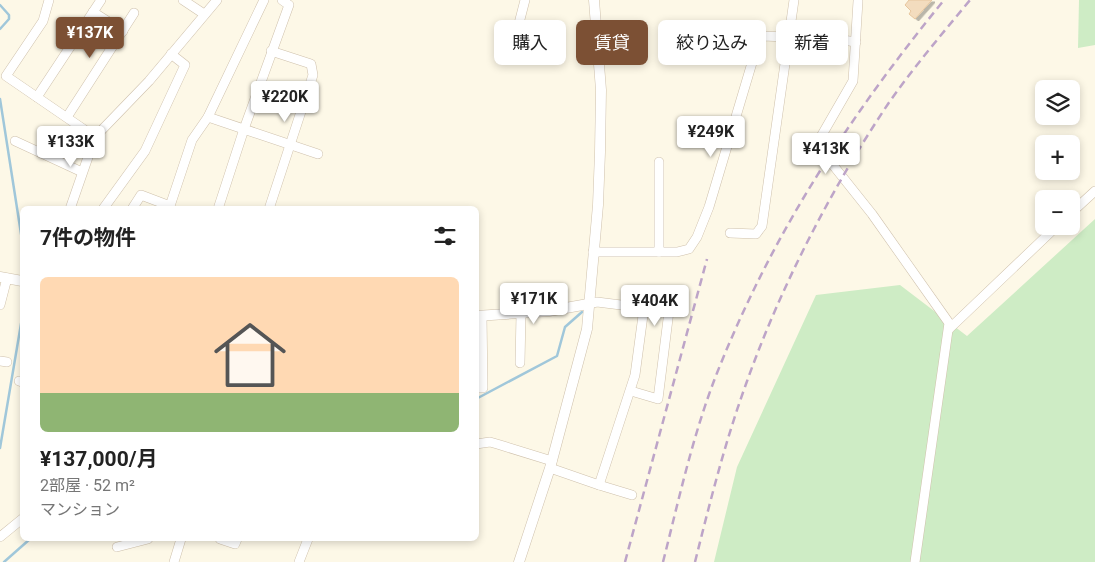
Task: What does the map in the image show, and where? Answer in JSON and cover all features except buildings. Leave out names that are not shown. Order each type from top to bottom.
[{"type":"street","points":[[48,0],[43,21],[6,76],[95,137]]},
{"type":"street","points":[[37,97],[101,0]]},
{"type":"street","points":[[183,0],[204,14]]},
{"type":"street","points":[[71,206],[95,137],[107,127],[217,0]]},
{"type":"street","points":[[170,206],[192,140],[208,117],[264,0]]},
{"type":"street","points":[[520,20],[525,0]]},
{"type":"street","points":[[519,562],[551,464],[579,366],[587,329],[598,205],[601,99],[594,0]]},
{"type":"street","points":[[791,20],[794,0]]},
{"type":"street","points":[[858,1],[853,81],[819,140],[821,150],[895,245],[949,323],[915,562]]},
{"type":"street","points":[[219,206],[287,2]]},
{"type":"street","points":[[93,12],[123,31]]},
{"type":"street","points":[[67,117],[134,13]]},
{"type":"street","points":[[593,252],[659,252],[689,249],[697,237],[709,207],[760,36],[776,35]]},
{"type":"street","points":[[848,41],[856,42]]},
{"type":"street","points":[[270,206],[313,75],[311,64],[271,51]]},
{"type":"street","points":[[105,206],[145,151],[185,65],[171,54]]},
{"type":"street","points":[[730,233],[756,234],[762,226],[784,65]]},
{"type":"street","points":[[208,117],[318,154]]},
{"type":"street","points":[[15,140],[82,172]]},
{"type":"street","points":[[659,162],[659,252]]},
{"type":"street","points":[[1080,205],[1095,191]]},
{"type":"street","points":[[134,206],[141,195],[168,206]]},
{"type":"street","points":[[949,329],[1048,235]]},
{"type":"street","points":[[0,305],[4,278],[20,281]]},
{"type":"street","points":[[479,388],[483,388],[479,316],[520,314],[596,302],[669,311],[658,399],[631,391]]},
{"type":"street","points":[[599,485],[631,391],[644,308]]},
{"type":"street","points":[[520,314],[520,363]]},
{"type":"street","points":[[479,444],[490,442],[551,464],[599,485],[632,495]]},
{"type":"street","points":[[0,537],[20,521]]},
{"type":"street","points":[[117,547],[140,541]]},
{"type":"street","points":[[174,562],[180,541]]},
{"type":"street","points":[[226,541],[235,544],[236,541]]},
{"type":"street","points":[[299,562],[307,541]]},
{"type":"green space","points":[[1079,0],[1095,0],[1095,45],[1078,48]]},
{"type":"green space","points":[[1095,219],[1095,562],[714,562],[737,467],[816,295],[900,285],[967,336],[1077,235],[1080,235],[1080,233]]},
{"type":"waterway","points":[[0,5],[9,15],[9,19],[0,29]]},
{"type":"waterway","points":[[0,99],[20,227]]},
{"type":"waterway","points":[[479,397],[557,356],[565,327],[582,312]]},
{"type":"waterway","points":[[0,448],[20,330]]},
{"type":"waterway","points":[[4,562],[28,541]]},
{"type":"railway","points":[[663,562],[687,467],[708,396],[739,321],[763,272],[788,224],[845,132],[876,88],[944,0]]},
{"type":"railway","points":[[695,562],[718,472],[738,406],[775,312],[808,240],[847,170],[888,104],[970,0]]},
{"type":"railway","points":[[625,562],[707,259]]}]
